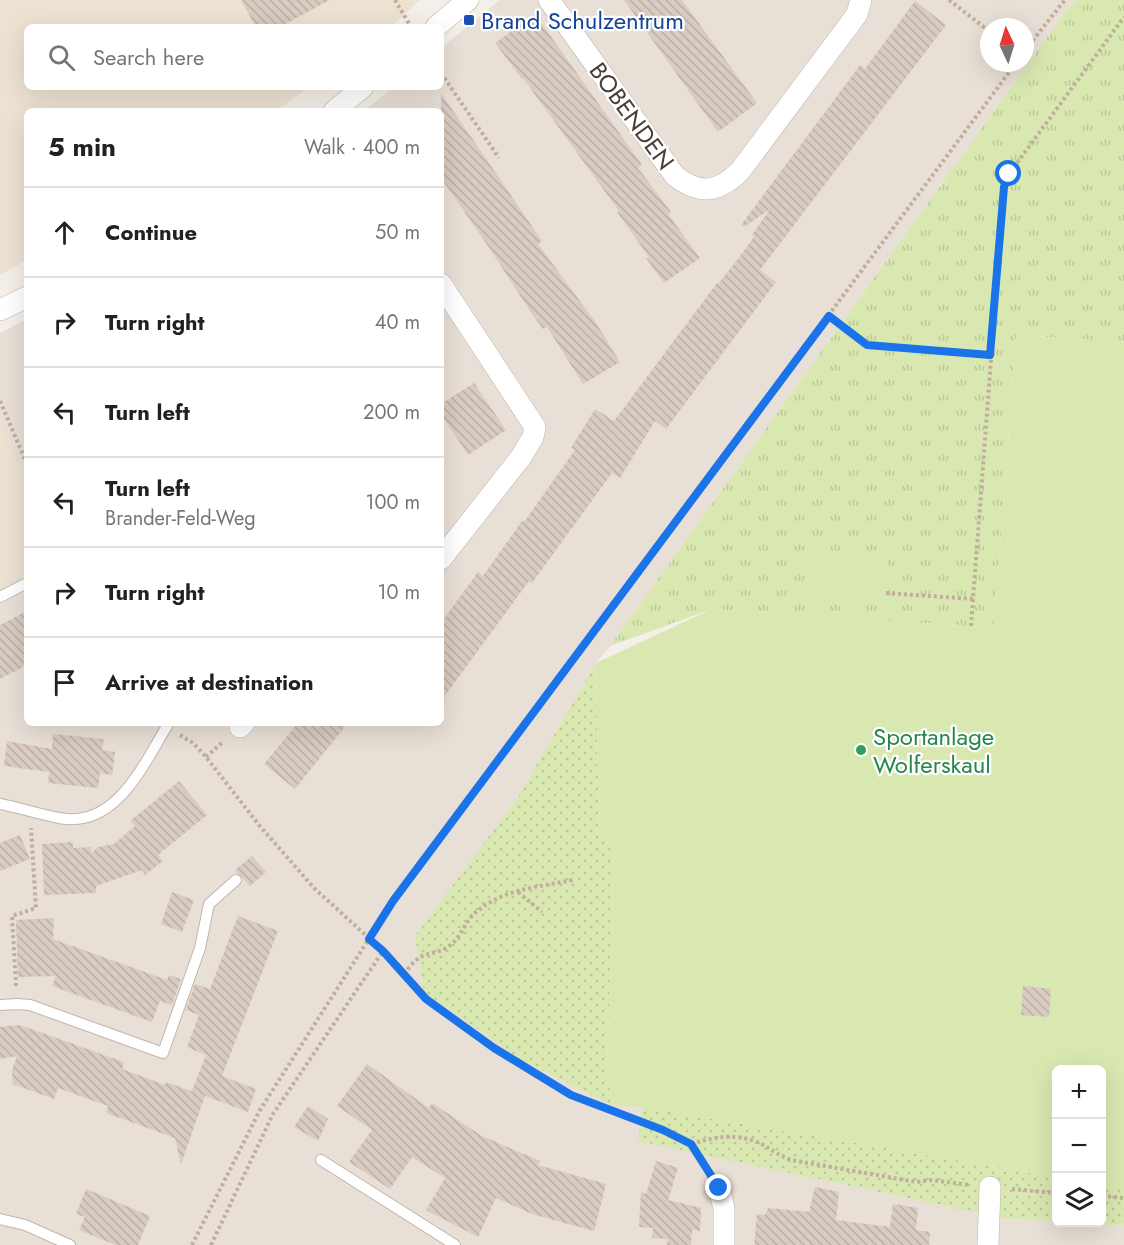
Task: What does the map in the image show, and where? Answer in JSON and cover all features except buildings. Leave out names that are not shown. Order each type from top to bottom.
[{"type":"street","points":[[440,24],[468,0]]},
{"type":"street","name":"BOBENDEN","points":[[549,0],[675,176],[692,187],[708,189],[717,188],[730,181],[740,171],[857,14],[861,0]]},
{"type":"street","points":[[338,108],[359,90]]},
{"type":"street","points":[[444,289],[536,427],[521,457],[444,555]]},
{"type":"street","points":[[0,310],[24,298]]},
{"type":"street","points":[[988,1245],[990,1187]]},
{"type":"street","points":[[719,1188],[724,1208],[724,1245]]},
{"type":"lane","points":[[0,597],[24,585]]},
{"type":"lane","points":[[0,804],[60,818],[86,818],[109,807],[129,786],[167,726]]},
{"type":"lane","points":[[0,1005],[17,1004],[54,1012],[163,1053],[200,948],[209,904],[236,880]]},
{"type":"lane","points":[[321,1160],[455,1245]]},
{"type":"lane","points":[[0,1219],[25,1225],[70,1245]]},
{"type":"path","points":[[395,0],[409,24]]},
{"type":"path","points":[[949,0],[980,24]]},
{"type":"path","points":[[1034,39],[1065,0]]},
{"type":"path","points":[[971,626],[1004,187],[1009,174],[1124,17]]},
{"type":"path","points":[[192,1245],[260,1110],[400,891],[1009,72]]},
{"type":"path","points":[[444,77],[499,158]]},
{"type":"path","points":[[829,316],[867,345],[990,355]]},
{"type":"path","points":[[0,401],[24,457]]},
{"type":"path","points":[[886,593],[973,599]]},
{"type":"path","points":[[167,726],[193,743],[259,825],[314,888],[383,951],[426,999],[494,1048],[571,1095],[663,1130],[691,1144],[719,1188]]},
{"type":"path","points":[[17,1004],[12,916],[36,908],[29,809]]},
{"type":"path","points":[[404,974],[419,958],[447,948],[460,938],[469,919],[483,906],[501,896],[518,891],[573,880]]},
{"type":"path","points":[[518,891],[542,912]]},
{"type":"path","points":[[211,1245],[273,1114],[383,951]]},
{"type":"path","points":[[691,1144],[710,1138],[733,1136],[758,1143],[776,1155],[791,1160],[917,1182],[932,1180],[1052,1193]]},
{"type":"path","points":[[1106,1196],[1124,1198]]},
{"type":"shaded area","points":[[0,0],[420,0],[394,24],[24,24],[24,90],[305,90],[280,108],[24,108],[24,262],[0,275]]},
{"type":"shaded area","points":[[500,0],[1077,0],[1068,8],[1034,55],[1034,18],[980,18],[980,72],[1022,72],[596,663],[518,797],[415,937],[424,992],[612,1105],[643,1107],[639,1141],[1002,1218],[1052,1221],[1052,1227],[1124,1225],[1124,1245],[0,1245],[0,333],[24,321],[24,726],[444,726],[444,108],[368,108],[389,90],[444,90],[444,46]]},
{"type":"shaded area","points":[[0,424],[24,478],[24,574],[0,586]]},
{"type":"green space","points":[[1077,0],[1124,0],[1124,342],[1016,335],[994,628],[712,609],[610,646],[1022,72],[1034,72],[1034,55],[1068,8]]},
{"type":"green space","name":"Sportanlage Wolferskaul","points":[[1016,335],[1124,342],[1124,1189],[1106,1186],[1106,1065],[1052,1065],[1052,1176],[643,1107],[612,1105],[607,1071],[614,846],[599,838],[596,663],[712,609],[994,628]]},
{"type":"green space","points":[[812,553],[888,558],[885,606],[809,601]]},
{"type":"green space","points":[[596,663],[599,838],[614,846],[607,1071],[612,1105],[520,1059],[424,992],[415,936],[518,797]]},
{"type":"green space","points":[[643,1107],[1052,1176],[1052,1221],[1002,1218],[638,1141]]},
{"type":"green space","points":[[1106,1186],[1124,1189],[1124,1225],[1106,1224]]},
{"type":"place","name":"Brand Schulzentrum","points":[[469,20]]},
{"type":"place","name":"Sportanlage Wolferskaul","points":[[861,750]]},
{"type":"route","points":[[719,1188],[691,1144],[663,1130],[571,1095],[494,1048],[426,999],[383,951],[369,939],[393,901],[829,316],[867,345],[990,355],[1004,187],[1009,174]]}]
